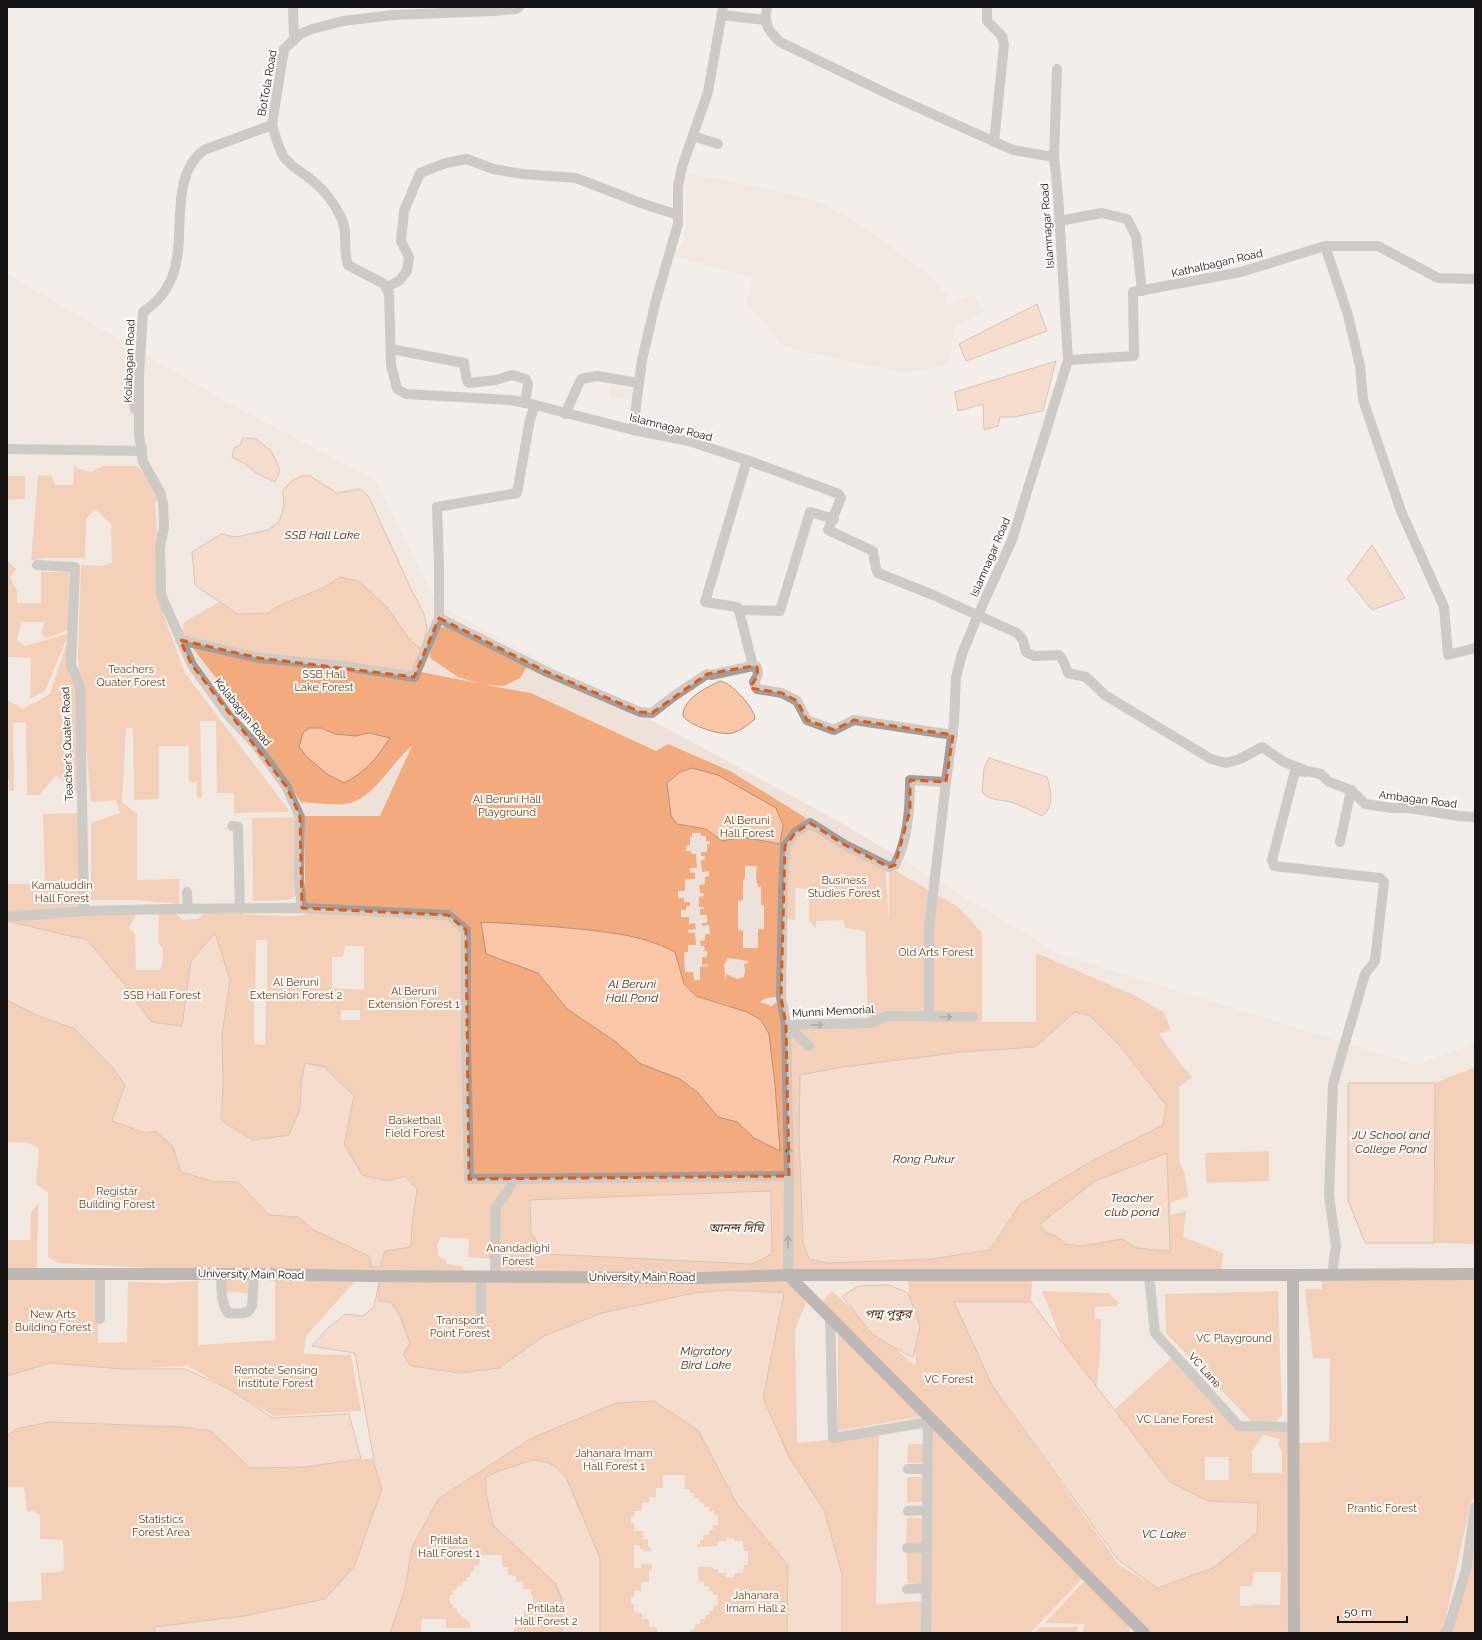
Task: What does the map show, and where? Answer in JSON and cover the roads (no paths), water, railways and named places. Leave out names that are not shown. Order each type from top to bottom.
[{"type":"street","points":[[293,7],[294,40]]},
{"type":"street","name":"BotTola Road","points":[[272,125],[284,49],[300,34],[312,29],[343,21],[393,14],[494,11],[516,9],[519,7]]},
{"type":"street","points":[[767,7],[765,20],[768,30],[780,42],[890,95],[1013,150],[1054,157]]},
{"type":"street","points":[[987,7],[987,21],[1002,36],[1004,45],[994,142]]},
{"type":"street","points":[[633,430],[642,360],[654,307],[678,224],[678,187],[682,167],[708,92],[722,11],[765,20]]},
{"type":"street","name":"Islamnagar Road","points":[[929,1016],[929,929],[953,735],[956,677],[962,654],[1012,540],[1068,360],[1054,157],[1057,69]]},
{"type":"street","points":[[272,125],[283,155],[295,170],[315,182],[332,202],[342,218],[346,235],[344,256],[348,265],[384,284],[389,293],[391,349],[464,363],[467,381],[469,383],[496,380],[512,375],[526,378],[528,384],[525,403]]},
{"type":"street","name":"Kolabagan Road","points":[[272,125],[204,150],[197,155],[191,163],[182,194],[174,271],[168,286],[161,296],[155,303],[143,312],[139,434],[143,462],[160,492],[163,503],[164,527],[160,547],[161,595],[192,665],[228,715],[256,746],[286,786],[296,808],[300,817],[299,879],[302,908]]},
{"type":"street","points":[[693,136],[718,144]]},
{"type":"street","points":[[386,288],[400,280],[407,271],[409,257],[401,241],[404,211],[420,173],[446,163],[467,159],[494,168],[522,174],[576,178],[641,203],[678,214]]},
{"type":"street","points":[[1059,221],[1102,213],[1127,219],[1136,236],[1142,291],[1133,292],[1134,356],[1068,360]]},
{"type":"street","points":[[1325,246],[1348,315],[1360,366],[1364,400],[1401,512],[1444,607],[1448,655],[1475,648]]},
{"type":"street","name":"Kathalbagan Road","points":[[1142,291],[1241,272],[1325,246],[1378,246],[1438,278],[1474,279]]},
{"type":"street","name":"Islamnagar Road","points":[[391,349],[391,365],[397,389],[406,394],[511,400],[535,405],[565,414],[633,430],[689,441],[747,460],[839,494],[841,498],[834,519],[828,530],[873,551],[878,573],[1017,633],[1023,640],[1026,652],[1034,656],[1059,655],[1063,660],[1068,673],[1086,677],[1105,695],[1211,759]]},
{"type":"street","points":[[565,414],[581,379],[597,376],[639,383]]},
{"type":"street","points":[[180,640],[259,658],[345,666],[414,677],[439,618],[437,507],[517,493],[530,419],[535,405]]},
{"type":"street","points":[[7,449],[142,452]]},
{"type":"street","points":[[747,460],[705,602],[737,607],[739,610],[780,611],[810,512],[834,519]]},
{"type":"street","name":"Teacher's Quater Road","points":[[37,565],[76,567],[71,664],[80,688],[84,912]]},
{"type":"street","points":[[739,610],[753,666],[757,667],[758,675],[754,682],[757,689],[782,693],[797,701],[807,720],[834,730],[854,720],[953,735]]},
{"type":"street","points":[[439,618],[547,672],[640,712],[652,713],[707,674],[711,675],[753,666]]},
{"type":"street","name":"Ambagan Road","points":[[1211,759],[1226,763],[1240,759],[1262,747],[1284,762],[1314,773],[1321,774],[1329,782],[1351,790],[1365,804],[1392,808],[1410,808],[1458,816],[1475,817]]},
{"type":"street","points":[[1314,773],[1295,771],[1272,860],[1274,866],[1380,878],[1384,882],[1376,961],[1365,974],[1333,1084],[1329,1196],[1336,1246],[1332,1275]]},
{"type":"street","points":[[809,1046],[786,1025],[781,997],[785,846],[795,833],[810,823],[845,845],[889,867],[895,865],[900,856],[910,810],[910,780],[946,782]]},
{"type":"street","points":[[1340,842],[1351,790]]},
{"type":"street","points":[[232,826],[238,826],[240,909]]},
{"type":"street","points":[[187,892],[188,909]]},
{"type":"street","points":[[7,917],[84,912],[302,908],[448,915],[466,930],[466,1040],[469,1179],[789,1176]]},
{"type":"street","name":"Munni Memorial","points":[[788,1275],[789,1176],[786,1025],[870,1023],[888,1016],[973,1017]]},
{"type":"street","points":[[495,1276],[496,1207],[514,1179]]},
{"type":"street","name":"University Main Road","points":[[7,1274],[254,1274],[697,1278],[788,1275],[1293,1276],[1475,1274]]},
{"type":"street","points":[[100,1274],[100,1319]]},
{"type":"street","points":[[222,1274],[222,1302],[224,1309],[228,1313],[246,1313],[251,1310],[252,1306],[254,1274]]},
{"type":"street","points":[[788,1275],[928,1419],[1144,1633]]},
{"type":"street","name":"VC Lane","points":[[1149,1275],[1155,1333],[1239,1426],[1293,1427]]},
{"type":"street","points":[[481,1276],[481,1326]]},
{"type":"street","points":[[1293,1276],[1294,1633]]},
{"type":"street","points":[[830,1317],[833,1438],[928,1419]]},
{"type":"street","points":[[926,1633],[928,1419]]},
{"type":"street","points":[[908,1469],[928,1469]]},
{"type":"street","points":[[1445,1633],[1448,1629],[1466,1570],[1475,1507]]},
{"type":"street","points":[[908,1511],[927,1510]]},
{"type":"street","points":[[907,1548],[927,1548]]},
{"type":"street","points":[[907,1589],[926,1588]]},
{"type":"water","points":[[1037,304],[1047,331],[966,361],[959,344]]},
{"type":"water","points":[[1056,361],[1043,411],[1014,417],[1000,417],[998,426],[984,430],[983,404],[958,411],[955,392]]},
{"type":"water","points":[[243,438],[256,439],[271,451],[279,467],[279,473],[275,482],[256,473],[244,463],[232,457],[234,448],[240,445]]},
{"type":"water","name":"SSB Hall Lake","points":[[301,476],[310,476],[337,493],[360,489],[369,497],[424,614],[427,628],[422,649],[413,643],[387,607],[359,581],[340,577],[325,587],[278,606],[268,613],[237,614],[195,585],[192,552],[221,534],[236,537],[268,530],[279,522],[284,507],[283,491],[289,483]]},
{"type":"water","points":[[1372,545],[1405,598],[1372,610],[1347,579]]},
{"type":"water","points":[[720,681],[730,686],[740,695],[750,707],[755,717],[754,720],[747,726],[738,731],[727,734],[714,732],[699,727],[683,716],[687,704],[696,694]]},
{"type":"water","points":[[309,728],[321,728],[335,734],[356,736],[369,733],[390,738],[365,769],[344,783],[327,774],[307,757],[299,747],[303,733]]},
{"type":"water","points":[[989,758],[1047,777],[1051,798],[1049,808],[1042,816],[1014,803],[989,797],[982,792],[984,768]]},
{"type":"water","points":[[692,768],[718,775],[776,808],[783,825],[780,844],[743,837],[722,841],[706,829],[677,824],[671,816],[667,783],[680,772]]},
{"type":"water","points":[[7,921],[87,940],[125,985],[151,1022],[182,1026],[191,961],[215,933],[230,980],[222,1034],[223,1086],[221,1118],[225,1123],[253,1140],[289,1135],[300,1109],[301,1084],[305,1063],[324,1067],[354,1096],[344,1144],[362,1175],[387,1181],[405,1176],[417,1189],[412,1223],[411,1247],[385,1251],[380,1267],[372,1267],[369,1256],[314,1230],[298,1217],[269,1215],[238,1182],[211,1181],[181,1172],[173,1147],[156,1131],[145,1133],[112,1121],[125,1085],[113,1068],[75,1029],[34,1014],[7,1000]]},
{"type":"water","name":"Al Beruni Hall Pond","points":[[481,922],[558,927],[618,934],[647,941],[675,952],[684,984],[696,996],[747,1012],[761,1020],[769,1034],[780,1151],[754,1138],[737,1122],[718,1117],[698,1093],[680,1079],[641,1064],[616,1042],[567,1009],[538,973],[486,954]]},
{"type":"water","name":"Rong Pukur","points":[[1075,1012],[1090,1016],[1121,1047],[1166,1105],[1163,1125],[1092,1161],[1020,1204],[990,1250],[932,1259],[829,1263],[809,1259],[803,1243],[799,1133],[800,1075],[843,1067],[962,1052],[1035,1047]]},
{"type":"water","name":"JU School and College Pond","points":[[1348,1083],[1435,1083],[1434,1243],[1365,1243],[1348,1200]]},
{"type":"water","name":"Teacher club pond","points":[[1167,1153],[1170,1251],[1136,1248],[1122,1239],[1081,1246],[1066,1244],[1056,1236],[1046,1233],[1040,1224],[1095,1181]]},
{"type":"water","name":"আনন্দ দিঘি","points":[[771,1191],[772,1254],[752,1264],[545,1254],[531,1233],[530,1200]]},
{"type":"water","name":"Migratory Bird Lake","points":[[379,1282],[379,1301],[392,1303],[400,1316],[410,1343],[403,1355],[411,1366],[460,1373],[499,1368],[544,1336],[602,1313],[694,1293],[728,1290],[784,1293],[763,1398],[789,1457],[824,1510],[842,1574],[842,1633],[787,1633],[788,1565],[737,1504],[698,1430],[654,1401],[616,1403],[532,1438],[439,1498],[412,1547],[405,1589],[390,1633],[155,1633],[154,1627],[244,1616],[325,1599],[354,1567],[382,1489],[375,1467],[355,1353],[312,1346],[328,1328],[346,1314],[363,1316],[374,1307]]},
{"type":"water","name":"পদ্ম পুকুর","points":[[889,1285],[908,1293],[920,1326],[913,1358],[873,1335],[842,1296],[858,1286]]},
{"type":"water","name":"VC Lake","points":[[954,1302],[1031,1302],[1170,1482],[1208,1501],[1258,1503],[1257,1533],[1213,1568],[1157,1588],[1118,1560],[992,1385]]},
{"type":"water","points":[[50,1363],[122,1369],[185,1369],[229,1389],[273,1418],[349,1414],[361,1459],[305,1467],[250,1468],[211,1431],[183,1427],[49,1422],[16,1429],[7,1436],[7,1376]]},
{"type":"water","points":[[533,1460],[551,1464],[566,1477],[600,1558],[600,1633],[562,1633],[562,1599],[555,1583],[493,1525],[486,1493],[486,1477],[499,1471]]},
{"type":"park label","name":"Teachers Quater Forest","points":[[131,675]]},
{"type":"park label","name":"SSB Hall Lake Forest","points":[[324,680]]},
{"type":"park label","name":"Al Beruni Hall Playground","points":[[507,805]]},
{"type":"park label","name":"Al Beruni Hall Forest","points":[[747,826]]},
{"type":"park label","name":"Business Studies Forest","points":[[844,886]]},
{"type":"park label","name":"Kamaluddin Hall Forest","points":[[62,891]]},
{"type":"park label","name":"Old Arts Forest","points":[[936,952]]},
{"type":"park label","name":"Al Beruni Extension Forest 2","points":[[296,988]]},
{"type":"park label","name":"SSB Hall Forest","points":[[162,995]]},
{"type":"park label","name":"Al Beruni Extension Forest 1","points":[[414,997]]},
{"type":"park label","name":"Basketball Field Forest","points":[[415,1126]]},
{"type":"park label","name":"Registar Building Forest","points":[[117,1197]]},
{"type":"park label","name":"Anandadighi Forest","points":[[518,1254]]},
{"type":"park label","name":"New Arts Building Forest","points":[[53,1320]]},
{"type":"park label","name":"Transport Point Forest","points":[[460,1326]]},
{"type":"park label","name":"VC Playground","points":[[1234,1338]]},
{"type":"park label","name":"Remote Sensing Institute Forest","points":[[276,1376]]},
{"type":"park label","name":"VC Forest","points":[[949,1379]]},
{"type":"park label","name":"VC Lane Forest","points":[[1175,1419]]},
{"type":"park label","name":"Jahanara Imam Hall Forest 1","points":[[614,1459]]},
{"type":"park label","name":"Prantic Forest","points":[[1382,1508]]},
{"type":"park label","name":"Statistics Forest Area","points":[[161,1525]]},
{"type":"park label","name":"Pritilata Hall Forest 1","points":[[449,1546]]},
{"type":"park label","name":"Jahanara Imam Hall 2","points":[[756,1601]]},
{"type":"park label","name":"Pritilata Hall Forest 2","points":[[546,1614]]}]
